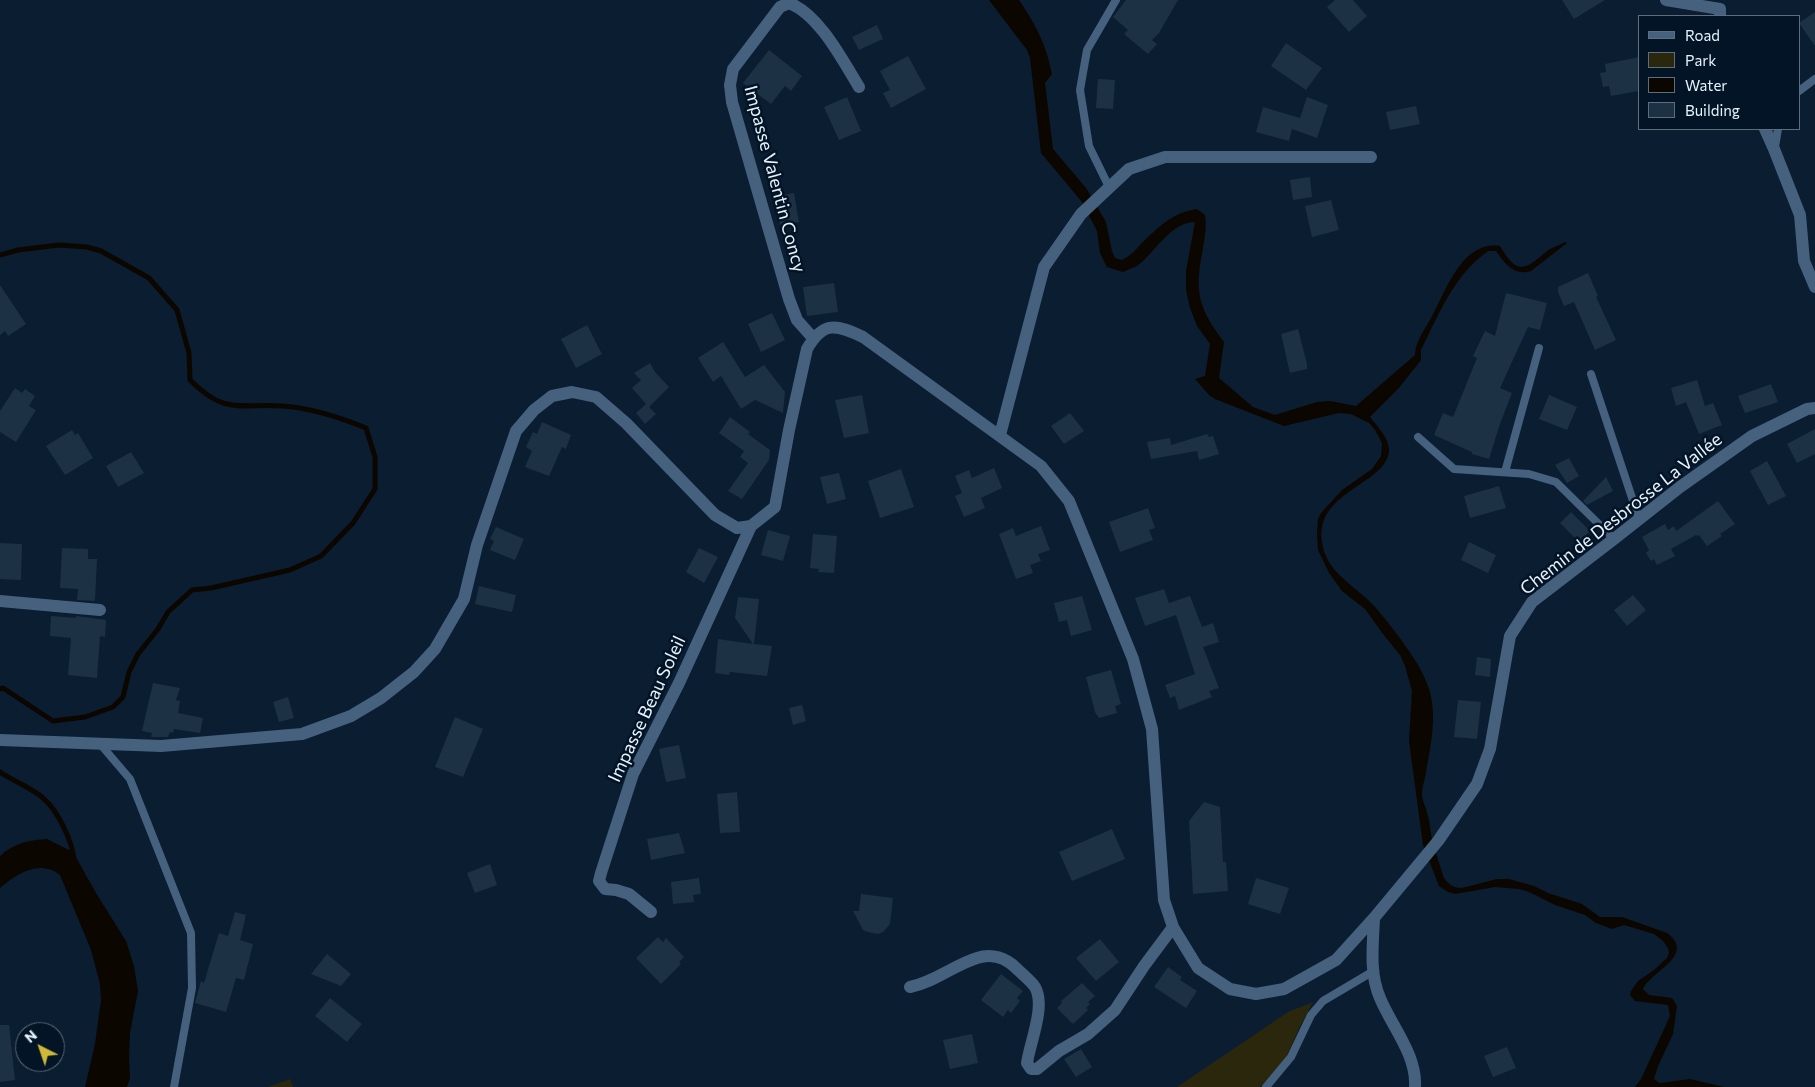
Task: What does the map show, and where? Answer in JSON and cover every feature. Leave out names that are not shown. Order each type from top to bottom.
[{"type":"street","points":[[1666,0],[1721,8]]},
{"type":"street","name":"Impasse Valentin Concy","points":[[813,338],[797,320],[790,299],[732,102],[730,85],[733,69],[780,7],[789,4],[798,7],[826,35],[858,87]]},
{"type":"street","points":[[1764,130],[1800,215],[1804,261],[1815,287]]},
{"type":"street","points":[[1000,435],[1044,266],[1081,214],[1129,169],[1165,157],[1371,157]]},
{"type":"street","name":"Chemin de Desbrosse La Vallée","points":[[813,338],[821,330],[831,327],[846,329],[863,337],[1041,466],[1069,501],[1133,659],[1152,730],[1164,900],[1173,927],[1198,968],[1230,989],[1256,994],[1284,989],[1336,960],[1374,918],[1438,841],[1477,784],[1490,749],[1510,636],[1532,602],[1680,487],[1752,436],[1807,408],[1815,408]]},
{"type":"street","points":[[0,740],[161,746],[302,734],[351,716],[381,698],[414,672],[435,649],[464,599],[477,545],[516,432],[534,410],[552,396],[572,392],[596,397],[626,423],[715,515],[737,528],[751,526],[775,507],[802,365],[813,338]]},
{"type":"street","name":"Impasse Beau Soleil","points":[[651,912],[629,894],[622,891],[605,889],[599,881],[601,873],[634,774],[751,526]]},
{"type":"street","points":[[0,601],[100,610]]},
{"type":"street","points":[[1374,918],[1372,972],[1380,997],[1408,1054],[1414,1071],[1415,1087]]},
{"type":"street","points":[[910,987],[924,984],[979,957],[997,956],[1010,962],[1035,986],[1039,999],[1034,1036],[1027,1063],[1031,1069],[1037,1069],[1059,1051],[1088,1034],[1115,1010],[1173,927]]},
{"type":"lane","points":[[1109,188],[1089,146],[1080,90],[1087,50],[1116,0]]},
{"type":"lane","points":[[1800,91],[1815,79]]},
{"type":"lane","points":[[1774,149],[1778,130]]},
{"type":"lane","points":[[1505,472],[1539,348]]},
{"type":"lane","points":[[1590,374],[1639,519]]},
{"type":"lane","points":[[1418,437],[1454,469],[1529,474],[1556,482],[1614,539]]},
{"type":"lane","points":[[101,745],[130,778],[191,933],[192,988],[174,1087]]},
{"type":"lane","points":[[1266,1087],[1290,1057],[1311,1016],[1323,1001],[1372,972]]},
{"type":"green space","points":[[1313,1002],[1286,1058],[1260,1087],[1177,1087],[1288,1012]]},
{"type":"green space","points":[[290,1079],[293,1087],[268,1087]]},
{"type":"water","points":[[989,0],[1019,0],[1040,35],[1052,74],[1045,83],[1053,149],[1086,188],[1106,222],[1115,258],[1122,260],[1127,257],[1159,227],[1173,217],[1197,209],[1205,215],[1199,291],[1204,311],[1224,342],[1219,378],[1253,407],[1275,415],[1317,402],[1330,401],[1356,406],[1415,355],[1419,340],[1450,281],[1465,259],[1475,251],[1487,246],[1500,246],[1511,262],[1521,267],[1532,263],[1551,248],[1565,242],[1567,243],[1531,271],[1520,272],[1510,268],[1496,251],[1488,251],[1466,272],[1448,296],[1434,323],[1421,350],[1421,360],[1398,389],[1370,417],[1387,441],[1389,450],[1386,462],[1377,472],[1339,499],[1329,511],[1323,525],[1322,542],[1329,563],[1343,579],[1376,608],[1390,625],[1419,666],[1428,686],[1433,707],[1433,729],[1422,795],[1429,819],[1433,844],[1444,878],[1452,886],[1462,888],[1497,879],[1509,879],[1582,904],[1600,917],[1622,917],[1667,933],[1675,941],[1677,949],[1674,956],[1643,989],[1649,995],[1672,998],[1677,1006],[1673,1034],[1654,1079],[1660,1083],[1690,1079],[1724,1087],[1635,1087],[1641,1079],[1670,1016],[1668,1005],[1635,1001],[1630,995],[1638,981],[1654,970],[1667,958],[1669,953],[1663,941],[1654,934],[1624,925],[1612,929],[1596,923],[1585,915],[1555,905],[1519,889],[1495,887],[1455,894],[1439,886],[1423,845],[1409,741],[1412,691],[1405,666],[1400,655],[1365,609],[1342,591],[1329,573],[1318,550],[1318,519],[1321,513],[1342,490],[1372,469],[1381,456],[1382,443],[1369,423],[1351,414],[1339,413],[1284,426],[1209,395],[1195,379],[1205,376],[1210,344],[1197,326],[1186,290],[1186,271],[1195,222],[1178,227],[1170,233],[1137,266],[1123,272],[1107,267],[1100,253],[1097,231],[1082,202],[1041,153],[1030,58],[1027,50]]},
{"type":"water","points":[[47,839],[73,852],[126,941],[134,966],[138,991],[130,1033],[130,1078],[127,1087],[85,1087],[95,1044],[101,1000],[100,984],[91,950],[60,875],[52,870],[36,868],[28,870],[0,888],[0,856],[22,843]]},
{"type":"building","points":[[1126,0],[1178,0],[1159,33],[1152,40],[1157,44],[1148,54],[1124,34],[1128,30],[1113,17]]},
{"type":"building","points":[[1335,0],[1353,0],[1367,16],[1349,32],[1327,7]]},
{"type":"building","points":[[1562,0],[1605,0],[1574,19]]},
{"type":"building","points":[[1815,12],[1815,46],[1800,24],[1800,22]]},
{"type":"building","points":[[877,25],[883,39],[859,50],[852,37]]},
{"type":"building","points":[[1286,43],[1322,68],[1306,90],[1271,66]]},
{"type":"building","points":[[769,50],[802,76],[791,91],[785,86],[771,104],[743,83]]},
{"type":"building","points":[[908,56],[926,89],[891,108],[883,93],[890,90],[880,71]]},
{"type":"building","points":[[1638,57],[1638,91],[1611,96],[1609,86],[1603,87],[1600,73],[1606,72],[1605,64]]},
{"type":"building","points":[[1098,79],[1115,80],[1113,109],[1096,108]]},
{"type":"building","points":[[847,97],[861,131],[839,140],[824,107]]},
{"type":"building","points":[[1307,97],[1328,105],[1317,138],[1292,129],[1289,141],[1256,132],[1263,107],[1300,118]]},
{"type":"building","points":[[1416,106],[1420,124],[1390,130],[1386,112]]},
{"type":"building","points":[[1310,177],[1312,197],[1293,200],[1290,180]]},
{"type":"building","points":[[794,193],[799,222],[780,225],[775,196]]},
{"type":"building","points":[[1331,200],[1339,230],[1312,237],[1305,206]]},
{"type":"building","points":[[1588,273],[1598,296],[1596,297],[1616,340],[1595,350],[1574,302],[1564,306],[1558,292],[1558,287]]},
{"type":"building","points":[[834,283],[838,312],[807,316],[803,287]]},
{"type":"building","points":[[0,285],[26,324],[8,336],[5,331],[0,335]]},
{"type":"building","points":[[1506,293],[1547,303],[1540,330],[1528,327],[1500,388],[1512,393],[1489,459],[1472,454],[1472,452],[1434,435],[1443,413],[1453,417],[1477,358],[1473,356],[1485,331],[1495,336]]},
{"type":"building","points":[[772,313],[785,340],[761,352],[748,324]]},
{"type":"building","points":[[587,325],[602,354],[576,368],[561,339]]},
{"type":"building","points":[[1298,329],[1307,369],[1290,373],[1281,334]]},
{"type":"building","points":[[723,342],[745,377],[764,365],[785,392],[783,413],[755,400],[741,409],[721,376],[713,382],[698,358]]},
{"type":"building","points":[[650,363],[655,372],[669,387],[649,407],[656,414],[645,424],[636,413],[646,404],[632,388],[641,380],[634,373]]},
{"type":"building","points":[[1697,380],[1705,406],[1713,403],[1722,425],[1699,434],[1686,402],[1676,406],[1671,388]]},
{"type":"building","points":[[1771,384],[1778,402],[1745,413],[1738,396]]},
{"type":"building","points":[[15,388],[22,393],[25,389],[35,396],[29,406],[36,410],[16,442],[0,432],[0,411]]},
{"type":"building","points":[[862,395],[869,433],[844,438],[835,400]]},
{"type":"building","points":[[1549,395],[1577,407],[1567,430],[1539,419]]},
{"type":"building","points":[[1070,413],[1084,431],[1064,444],[1051,426]]},
{"type":"building","points":[[730,417],[750,432],[748,434],[770,450],[769,460],[742,499],[728,491],[748,463],[740,457],[744,451],[719,433]]},
{"type":"building","points":[[542,422],[571,435],[566,449],[562,447],[549,476],[525,467],[532,451],[526,447],[533,432],[537,434]]},
{"type":"building","points":[[1815,429],[1815,454],[1797,463],[1787,444]]},
{"type":"building","points":[[72,430],[75,435],[78,433],[93,458],[65,475],[46,446]]},
{"type":"building","points":[[1207,434],[1209,437],[1213,436],[1219,454],[1199,460],[1197,451],[1151,459],[1147,442],[1170,438],[1171,445]]},
{"type":"building","points":[[131,452],[144,473],[118,487],[106,466]]},
{"type":"building","points":[[1569,458],[1579,476],[1567,483],[1555,465]]},
{"type":"building","points":[[1767,461],[1786,496],[1768,505],[1750,471]]},
{"type":"building","points":[[994,468],[1002,488],[981,498],[985,508],[964,517],[955,496],[962,493],[955,476],[969,470],[972,478]]},
{"type":"building","points":[[901,469],[914,507],[880,518],[868,481]]},
{"type":"building","points":[[839,473],[846,499],[827,504],[820,477]]},
{"type":"building","points":[[1606,477],[1613,491],[1587,505],[1583,501]]},
{"type":"building","points":[[1499,486],[1506,508],[1470,518],[1464,496]]},
{"type":"building","points":[[1718,501],[1735,524],[1720,534],[1722,536],[1707,546],[1699,535],[1696,535],[1671,549],[1675,556],[1657,565],[1654,559],[1651,561],[1646,553],[1649,550],[1642,537],[1665,524],[1668,530],[1674,526],[1676,531]]},
{"type":"building","points":[[1148,508],[1155,528],[1149,530],[1153,540],[1120,552],[1109,522]]},
{"type":"building","points":[[1571,512],[1590,531],[1579,542],[1560,523]]},
{"type":"building","points":[[1041,526],[1050,550],[1038,554],[1041,561],[1030,565],[1033,573],[1016,579],[999,534],[1013,528],[1016,536]]},
{"type":"building","points":[[496,527],[524,539],[515,560],[490,550],[494,541],[490,539]]},
{"type":"building","points":[[768,530],[790,536],[783,561],[761,555]]},
{"type":"building","points":[[813,534],[837,536],[834,573],[818,572],[819,569],[810,568]]},
{"type":"building","points":[[1469,542],[1496,555],[1488,573],[1461,560]]},
{"type":"building","points":[[0,543],[22,544],[21,580],[0,579]]},
{"type":"building","points":[[62,548],[88,549],[88,559],[97,559],[95,601],[77,600],[78,589],[60,588]]},
{"type":"building","points":[[699,548],[718,557],[704,583],[686,572]]},
{"type":"building","points":[[479,586],[516,595],[512,612],[475,604]]},
{"type":"building","points":[[1164,589],[1169,603],[1190,596],[1202,627],[1213,623],[1219,642],[1203,647],[1219,688],[1209,691],[1212,697],[1179,710],[1175,696],[1170,698],[1165,685],[1195,674],[1176,615],[1145,626],[1135,598]]},
{"type":"building","points":[[1633,595],[1646,610],[1627,626],[1614,610]]},
{"type":"building","points":[[1082,596],[1092,630],[1071,636],[1067,620],[1059,622],[1054,603]]},
{"type":"building","points":[[738,597],[759,599],[754,644],[772,646],[767,676],[730,672],[729,675],[715,673],[718,639],[753,644],[735,618]]},
{"type":"building","points":[[51,616],[76,618],[76,616],[106,620],[105,637],[100,636],[97,678],[68,675],[71,638],[50,636]]},
{"type":"building","points":[[1477,657],[1491,659],[1490,677],[1475,675]]},
{"type":"building","points":[[1111,670],[1121,704],[1115,706],[1117,713],[1099,718],[1095,712],[1086,677]]},
{"type":"building","points":[[153,683],[180,688],[176,700],[180,701],[178,713],[203,718],[200,733],[174,729],[173,733],[170,732],[168,737],[151,737],[152,733],[142,731]]},
{"type":"building","points":[[288,697],[294,718],[279,722],[273,702]]},
{"type":"building","points":[[1458,700],[1481,702],[1477,739],[1454,737]]},
{"type":"building","points":[[802,705],[806,721],[793,725],[789,708]]},
{"type":"building","points":[[455,717],[483,729],[463,777],[435,767]]},
{"type":"building","points":[[679,745],[686,778],[666,782],[659,749]]},
{"type":"building","points":[[737,792],[740,832],[720,833],[717,794]]},
{"type":"building","points":[[1204,802],[1220,807],[1223,862],[1226,862],[1228,891],[1193,894],[1189,821]]},
{"type":"building","points":[[1112,829],[1125,859],[1072,881],[1059,852]]},
{"type":"building","points":[[679,833],[685,853],[651,860],[647,839]]},
{"type":"building","points":[[490,864],[497,885],[475,893],[467,873]]},
{"type":"building","points":[[699,878],[701,894],[693,895],[694,902],[673,904],[671,882]]},
{"type":"building","points":[[1256,878],[1289,888],[1280,914],[1248,904]]},
{"type":"building","points":[[861,894],[893,898],[890,924],[883,932],[878,934],[863,930],[853,911],[859,911]]},
{"type":"building","points":[[235,912],[246,915],[240,940],[253,944],[244,980],[236,978],[226,1012],[195,1003],[201,981],[204,983],[219,933],[228,936]]},
{"type":"building","points":[[658,937],[663,942],[666,938],[684,957],[679,962],[681,964],[661,984],[636,958]]},
{"type":"building","points":[[1100,939],[1119,962],[1096,981],[1076,958]]},
{"type":"building","points":[[327,954],[351,974],[341,986],[311,974]]},
{"type":"building","points":[[1168,967],[1182,977],[1180,980],[1197,991],[1186,1008],[1154,987]]},
{"type":"building","points":[[1001,974],[1023,991],[1017,998],[1020,1001],[1011,1013],[1008,1010],[1003,1017],[981,1000]]},
{"type":"building","points":[[1082,983],[1095,996],[1088,1002],[1090,1004],[1086,1008],[1088,1010],[1073,1024],[1057,1008],[1062,1003],[1061,1001]]},
{"type":"building","points":[[330,998],[362,1024],[347,1042],[315,1016]]},
{"type":"building","points":[[0,1025],[9,1025],[15,1080],[0,1082]]},
{"type":"building","points":[[972,1034],[978,1063],[950,1069],[943,1040]]},
{"type":"building","points":[[1507,1047],[1516,1068],[1493,1077],[1484,1056]]},
{"type":"building","points":[[1081,1049],[1092,1067],[1076,1077],[1064,1059]]},
{"type":"waterway","points":[[0,255],[18,250],[59,245],[87,247],[101,251],[149,278],[177,310],[189,353],[190,380],[203,391],[224,403],[244,406],[294,407],[356,424],[366,428],[375,457],[375,489],[353,523],[321,556],[290,570],[211,588],[192,590],[168,612],[158,629],[138,654],[129,672],[123,697],[113,707],[85,717],[53,721],[3,688],[0,689]]},
{"type":"waterway","points":[[0,772],[40,795],[49,804],[64,827],[74,859]]}]
